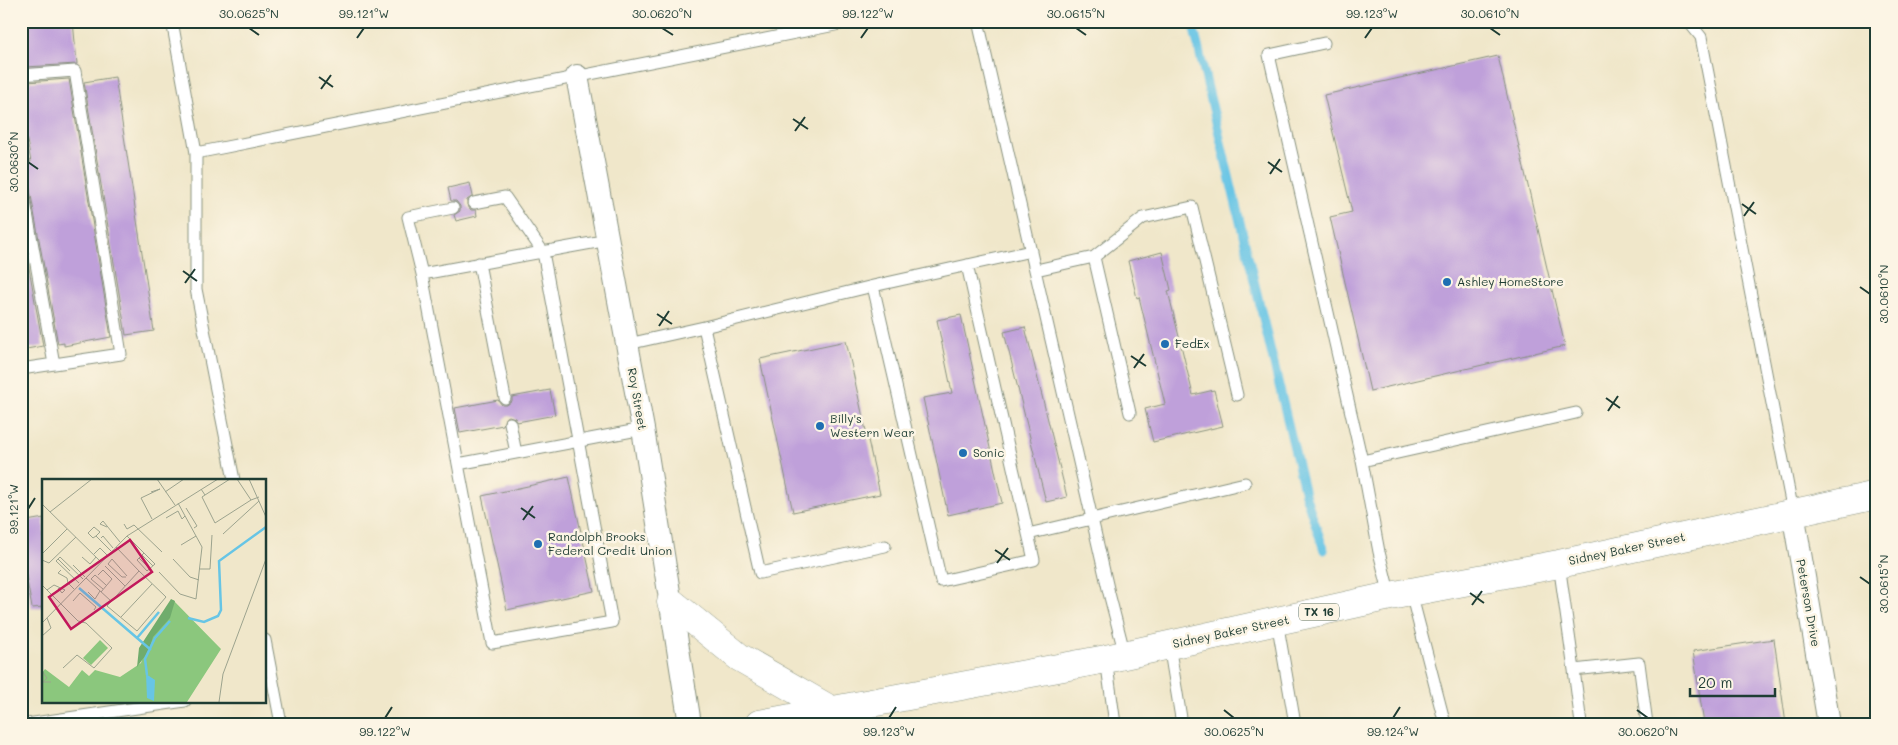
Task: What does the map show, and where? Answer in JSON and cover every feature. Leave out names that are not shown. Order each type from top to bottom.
[{"type":"main road","name":"Sidney Baker Street","points":[[759,724],[832,717],[1877,495]]},
{"type":"main road","points":[[671,602],[739,657],[832,717]]},
{"type":"street","name":"Roy Street","points":[[577,76],[643,429],[690,724]]},
{"type":"street","name":"Peterson Drive","points":[[1793,512],[1828,724]]},
{"type":"lane","points":[[172,21],[196,153],[196,288],[234,479]]},
{"type":"lane","points":[[196,153],[855,21]]},
{"type":"lane","points":[[978,21],[1093,519],[1115,657],[1115,724]]},
{"type":"lane","points":[[1688,21],[1701,37],[1793,512]]},
{"type":"lane","points":[[1324,43],[1269,55],[1362,461],[1380,552],[1401,595],[1445,724]]},
{"type":"lane","points":[[21,76],[75,71],[121,354],[21,369]]},
{"type":"lane","points":[[21,180],[54,364]]},
{"type":"lane","points":[[453,208],[408,217],[422,274],[492,643],[612,622],[543,252],[505,196],[474,203]]},
{"type":"lane","points":[[1036,270],[1094,257],[1143,218],[1192,207],[1237,395]]},
{"type":"lane","points":[[422,274],[608,240]]},
{"type":"lane","points":[[628,344],[1031,251]]},
{"type":"lane","points":[[1094,257],[1130,413]]},
{"type":"lane","points":[[479,263],[505,398]]},
{"type":"lane","points":[[873,286],[941,581],[1034,560],[966,265]]},
{"type":"lane","points":[[704,327],[760,573],[885,546]]},
{"type":"lane","points":[[1362,461],[1576,413]]},
{"type":"lane","points":[[510,423],[516,453]]},
{"type":"lane","points":[[458,464],[643,429]]},
{"type":"lane","points":[[1028,534],[1245,483]]},
{"type":"lane","points":[[1559,564],[1580,724]]},
{"type":"lane","points":[[1277,621],[1295,724]]},
{"type":"lane","points":[[266,645],[281,724]]},
{"type":"lane","points":[[1170,645],[1182,724]]},
{"type":"lane","points":[[1574,670],[1639,663],[1647,724]]},
{"type":"lane","points":[[27,724],[178,702]]},
{"type":"building","points":[[21,21],[73,21],[77,64],[25,67],[23,49],[21,50]]},
{"type":"building","name":"Ashley HomeStore","points":[[1498,56],[1565,346],[1370,391],[1330,217],[1352,212],[1324,95]]},
{"type":"building","points":[[115,77],[154,331],[126,335],[84,82]]},
{"type":"building","points":[[69,79],[111,337],[64,346],[64,343],[58,344],[28,179],[26,175],[21,173],[21,163],[31,162],[21,109],[21,92],[28,91],[27,82]]},
{"type":"building","points":[[470,183],[473,196],[467,200],[467,205],[471,210],[476,210],[477,216],[456,221],[454,215],[460,211],[460,206],[456,201],[451,201],[448,188]]},
{"type":"building","points":[[21,224],[43,346],[21,350]]},
{"type":"building","name":"FedEx","points":[[1162,252],[1171,290],[1168,291],[1193,395],[1214,390],[1223,426],[1153,442],[1145,409],[1165,404],[1139,297],[1137,298],[1128,261]]},
{"type":"building","name":"Sonic","points":[[961,315],[1002,503],[948,515],[923,398],[952,393],[937,320]]},
{"type":"building","points":[[1025,327],[1067,497],[1046,502],[1004,332]]},
{"type":"building","name":"Billy's Western Wear","points":[[846,341],[880,494],[793,512],[760,359]]},
{"type":"building","points":[[550,390],[555,415],[517,422],[515,418],[509,416],[505,418],[503,425],[460,433],[455,408],[498,400],[502,405],[507,405],[512,401],[512,397]]},
{"type":"building","name":"Randolph Brooks Federal Credit Union","points":[[569,477],[594,591],[507,610],[482,496]]},
{"type":"building","points":[[42,518],[42,607],[32,608],[21,549],[21,522]]},
{"type":"building","points":[[1774,639],[1786,724],[1704,724],[1693,651]]},
{"type":"waterway","points":[[1192,21],[1305,494],[1324,550]]},
{"type":"place","name":"Ashley HomeStore","points":[[1447,282]]},
{"type":"place","name":"FedEx","points":[[1165,344]]},
{"type":"place","name":"Billy's Western Wear","points":[[820,426]]},
{"type":"place","name":"Sonic","points":[[963,453]]},
{"type":"place","name":"Randolph Brooks Federal Credit Union","points":[[538,544]]}]
